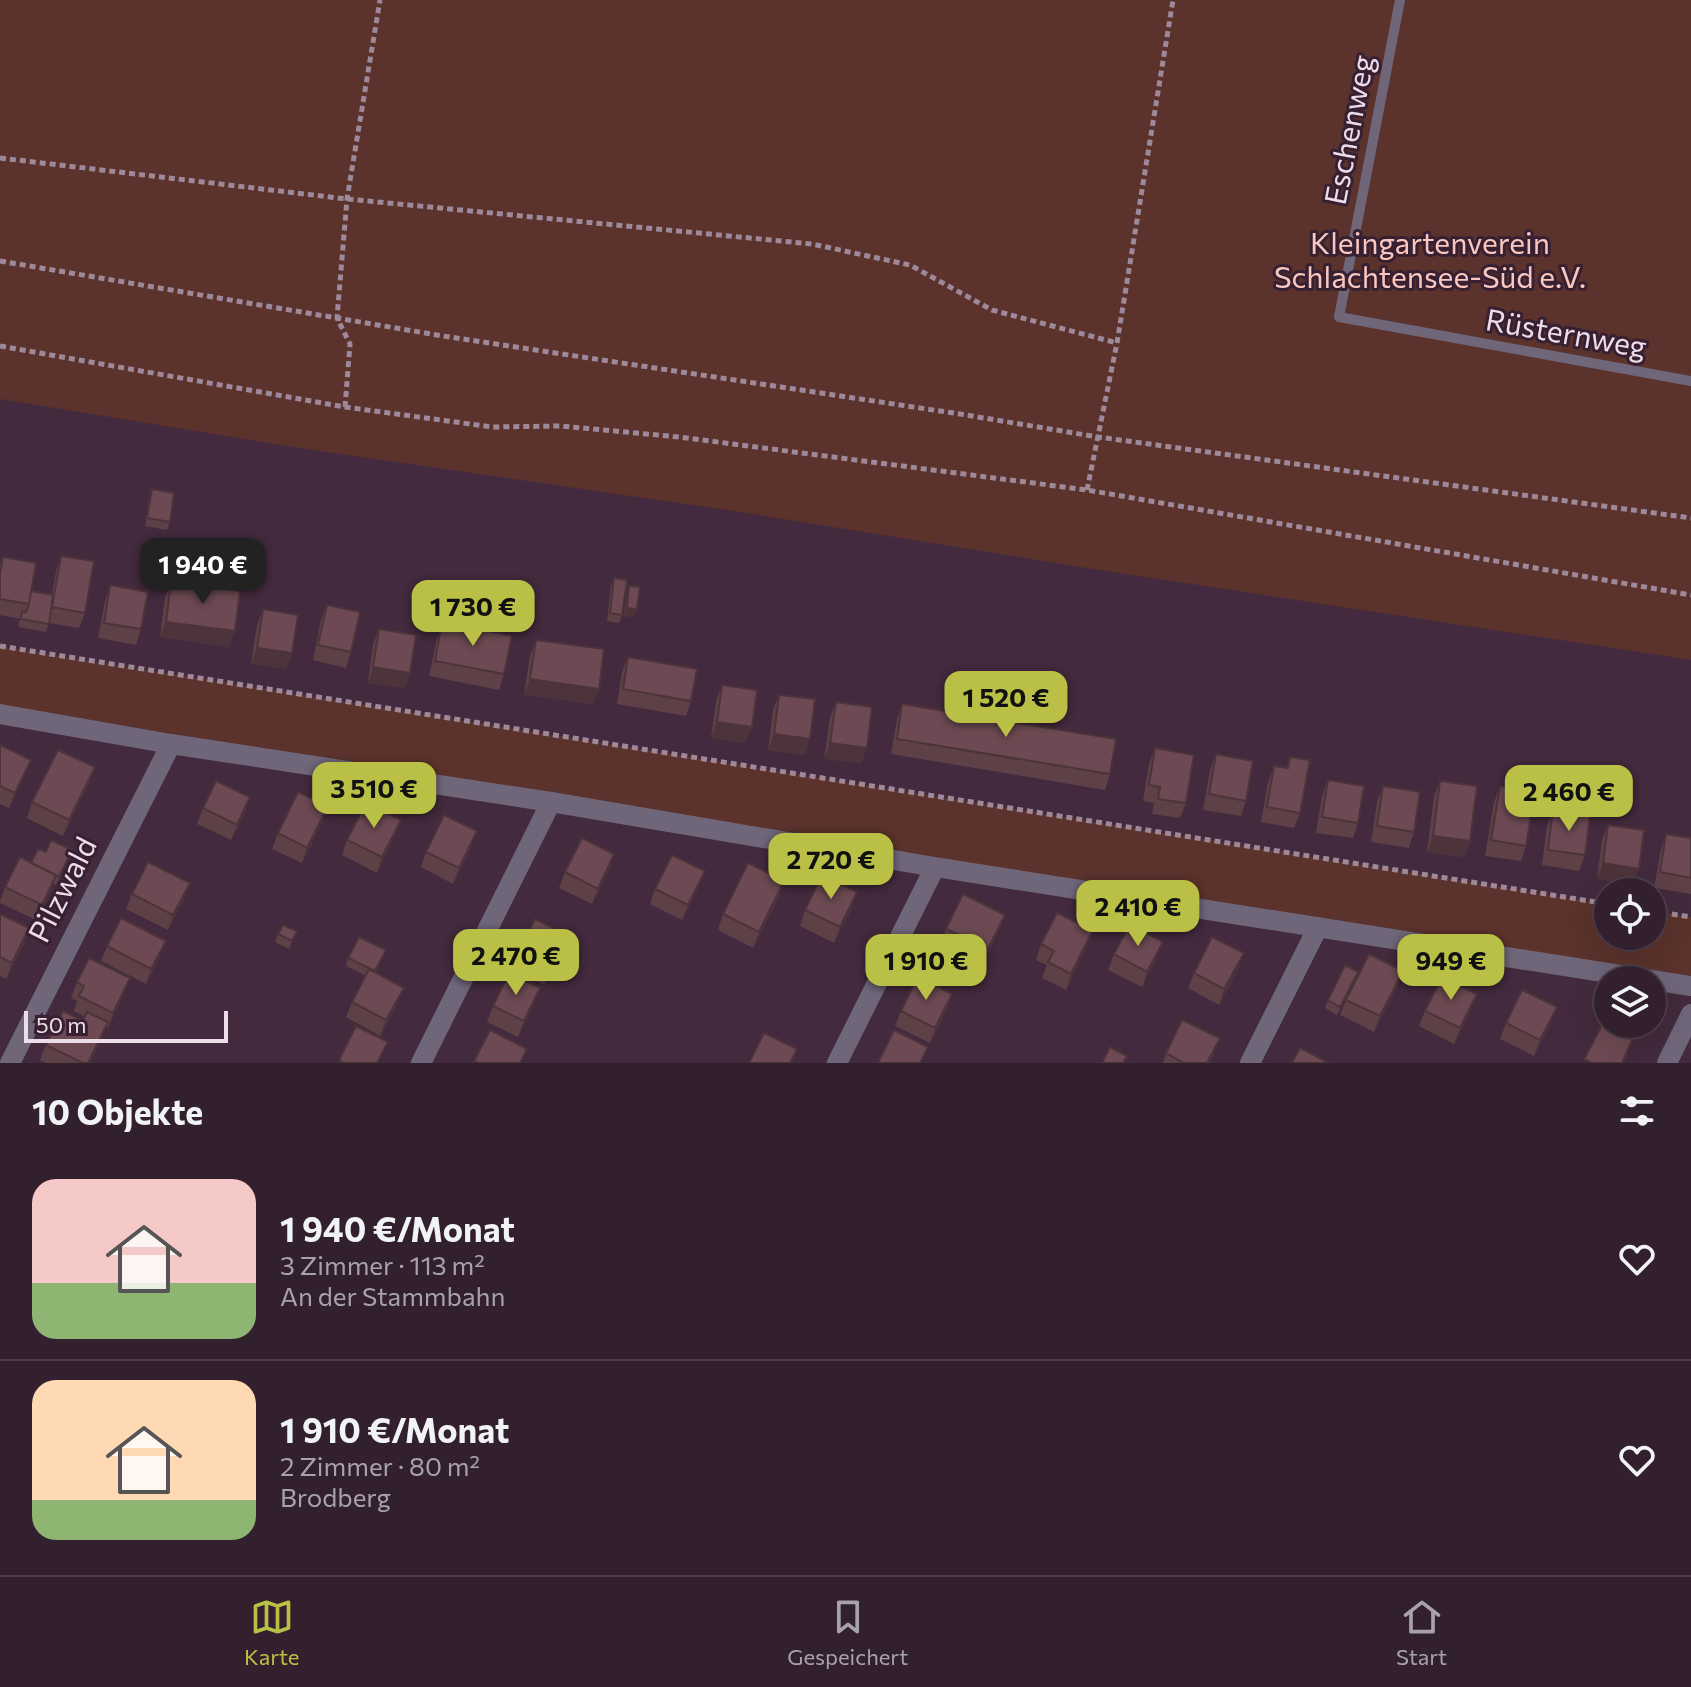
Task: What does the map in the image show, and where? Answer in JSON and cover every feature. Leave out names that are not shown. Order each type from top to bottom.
[{"type":"street","points":[[0,714],[935,867],[1691,986]]},
{"type":"street","name":"Pilzwald","points":[[10,1063],[171,744]]},
{"type":"street","points":[[421,1063],[551,802]]},
{"type":"street","points":[[837,1063],[935,867]]},
{"type":"street","points":[[1250,1063],[1318,927]]},
{"type":"street","points":[[1667,1063],[1691,1014]]},
{"type":"lane","name":"Eschenweg","points":[[1339,317],[1400,0]]},
{"type":"lane","name":"Rüsternweg","points":[[1339,317],[1691,381]]},
{"type":"path","points":[[345,407],[350,344],[337,318],[347,199],[380,0]]},
{"type":"path","points":[[1087,490],[1117,343],[1173,0]]},
{"type":"path","points":[[0,158],[347,199],[812,244],[910,265],[992,310],[1117,343]]},
{"type":"path","points":[[0,261],[443,336],[1098,437],[1691,518]]},
{"type":"path","points":[[0,346],[345,407],[492,427],[561,426],[679,437],[1087,490],[1691,595]]},
{"type":"path","points":[[0,646],[1594,902]]},
{"type":"path","points":[[1666,913],[1691,917]]},
{"type":"green space","name":"Kleingartenverein Schlachtensee-Süd e.V.","points":[[0,0],[1691,0],[1691,660],[734,511],[299,448],[0,399]]},
{"type":"green space","points":[[0,646],[1594,902],[1594,950],[1666,950],[1666,913],[1691,917],[1691,986],[1666,982],[1666,966],[1594,966],[1594,970],[0,714]]},
{"type":"building","points":[[152,489],[174,493],[170,522],[147,518]]},
{"type":"building","points":[[61,556],[94,561],[85,613],[52,607]]},
{"type":"building","points":[[3,557],[36,563],[29,604],[0,599]]},
{"type":"building","points":[[614,578],[627,580],[622,615],[610,613]]},
{"type":"building","points":[[171,582],[240,591],[235,631],[166,622]]},
{"type":"building","points":[[110,585],[148,592],[141,629],[104,623]]},
{"type":"building","points":[[629,586],[640,587],[637,609],[627,608]]},
{"type":"building","points":[[31,591],[53,595],[49,624],[21,619],[22,611],[26,612],[29,604]]},
{"type":"building","points":[[327,605],[360,612],[351,652],[318,645]]},
{"type":"building","points":[[263,609],[298,615],[292,653],[257,648]]},
{"type":"building","points":[[442,622],[512,636],[504,674],[435,661]]},
{"type":"building","points":[[379,629],[416,635],[410,673],[373,667]]},
{"type":"building","points":[[536,640],[604,649],[599,689],[530,679]]},
{"type":"building","points":[[628,657],[697,669],[691,701],[623,689]]},
{"type":"building","points":[[722,685],[757,690],[752,727],[717,722]]},
{"type":"building","points":[[779,695],[815,699],[810,739],[774,734]]},
{"type":"building","points":[[836,702],[872,707],[867,748],[830,743]]},
{"type":"building","points":[[902,704],[1116,739],[1110,774],[897,739]]},
{"type":"building","points":[[0,745],[31,760],[15,793],[0,786]]},
{"type":"building","points":[[1155,748],[1194,755],[1186,803],[1158,799],[1160,787],[1149,785]]},
{"type":"building","points":[[58,750],[95,767],[69,820],[32,802]]},
{"type":"building","points":[[1216,754],[1253,761],[1246,801],[1209,794]]},
{"type":"building","points":[[1290,757],[1310,760],[1300,813],[1267,807],[1274,766],[1288,768]]},
{"type":"building","points":[[1328,780],[1364,786],[1358,823],[1322,817]]},
{"type":"building","points":[[216,781],[250,797],[237,825],[203,808]]},
{"type":"building","points":[[1440,781],[1477,786],[1470,841],[1433,836]]},
{"type":"building","points":[[1383,786],[1420,792],[1414,832],[1377,826]]},
{"type":"building","points":[[1500,786],[1535,792],[1526,846],[1491,840]]},
{"type":"building","points":[[298,792],[328,806],[307,848],[278,833]]},
{"type":"building","points":[[366,803],[401,820],[382,857],[347,840]]},
{"type":"building","points":[[1553,810],[1590,816],[1585,855],[1548,850]]},
{"type":"building","points":[[444,815],[477,831],[459,868],[426,852]]},
{"type":"building","points":[[1608,825],[1644,830],[1639,869],[1603,863]]},
{"type":"building","points":[[1666,834],[1691,838],[1691,878],[1660,872]]},
{"type":"building","points":[[582,838],[614,854],[598,889],[565,872]]},
{"type":"building","points":[[51,840],[72,850],[59,877],[31,863],[38,849],[46,852]]},
{"type":"building","points":[[672,855],[705,871],[688,905],[655,889]]},
{"type":"building","points":[[20,857],[56,875],[42,905],[5,887]]},
{"type":"building","points":[[148,862],[190,883],[173,915],[132,894]]},
{"type":"building","points":[[748,863],[784,881],[759,932],[723,914]]},
{"type":"building","points":[[822,875],[857,892],[840,927],[805,910]]},
{"type":"building","points":[[963,894],[1005,915],[988,949],[946,929]]},
{"type":"building","points":[[1057,913],[1093,930],[1071,974],[1048,962],[1054,951],[1041,944]]},
{"type":"building","points":[[0,914],[29,928],[12,963],[0,957]]},
{"type":"building","points":[[121,918],[166,941],[151,969],[107,946]]},
{"type":"building","points":[[535,919],[567,935],[550,969],[518,953]]},
{"type":"building","points":[[1130,924],[1163,942],[1147,972],[1114,954]]},
{"type":"building","points":[[283,925],[297,931],[292,941],[278,934]]},
{"type":"building","points":[[359,937],[386,950],[375,971],[348,958]]},
{"type":"building","points":[[1212,937],[1244,953],[1224,989],[1194,973]]},
{"type":"building","points":[[1369,954],[1403,971],[1380,1016],[1346,1000]]},
{"type":"building","points":[[89,958],[130,978],[113,1013],[79,996],[84,986],[77,982]]},
{"type":"building","points":[[1345,965],[1358,972],[1340,1007],[1328,1000]]},
{"type":"building","points":[[369,969],[404,988],[386,1020],[352,1002]]},
{"type":"building","points":[[509,973],[540,988],[524,1021],[493,1006]]},
{"type":"building","points":[[918,976],[952,994],[935,1028],[901,1011]]},
{"type":"building","points":[[1442,977],[1477,994],[1460,1028],[1425,1011]]},
{"type":"building","points":[[1522,990],[1557,1007],[1540,1040],[1506,1023]]},
{"type":"building","points":[[63,1011],[83,1021],[87,1012],[108,1022],[88,1063],[46,1045]]},
{"type":"building","points":[[1182,1020],[1220,1038],[1207,1063],[1184,1063],[1166,1053]]},
{"type":"building","points":[[356,1026],[388,1042],[377,1063],[344,1063],[339,1060]]},
{"type":"building","points":[[490,1030],[527,1049],[520,1063],[474,1061]]},
{"type":"building","points":[[894,1030],[928,1047],[920,1063],[878,1063]]},
{"type":"building","points":[[764,1033],[797,1049],[790,1063],[749,1063]]},
{"type":"building","points":[[1595,1038],[1633,1038],[1622,1063],[1592,1063],[1584,1059]]},
{"type":"building","points":[[1110,1047],[1127,1056],[1123,1063],[1102,1063]]},
{"type":"building","points":[[1300,1048],[1329,1063],[1292,1063]]}]
